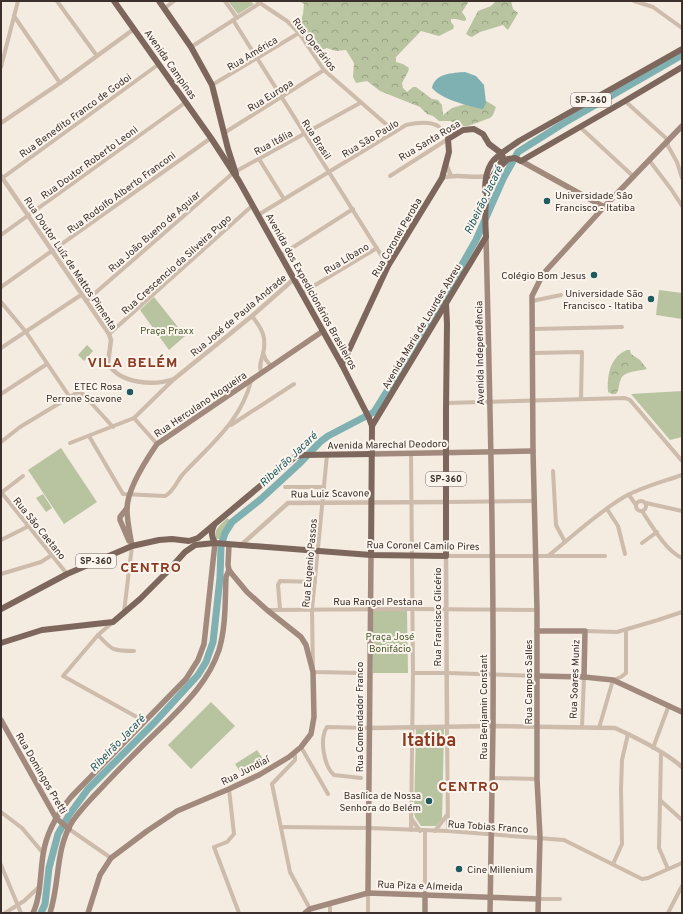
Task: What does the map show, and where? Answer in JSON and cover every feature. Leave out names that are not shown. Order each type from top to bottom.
[{"type":"main road","name":"Avenida Campinas","points":[[114,1],[235,173]]},
{"type":"main road","points":[[159,1],[191,47],[212,85],[235,173]]},
{"type":"main road","name":"SP-360","points":[[498,151],[519,141],[682,49]]},
{"type":"main road","name":"SP-360","points":[[520,160],[625,102],[682,67]]},
{"type":"main road","points":[[532,300],[532,296],[543,274],[604,207],[682,126]]},
{"type":"main road","name":"Rua Santa Rosa","points":[[448,139],[463,130],[474,128],[483,134],[489,144],[498,151]]},
{"type":"main road","name":"Avenida Campinas","points":[[211,138],[230,153]]},
{"type":"main road","name":"Rua Coronel Peroba","points":[[342,365],[388,266],[442,178],[449,152],[448,139]]},
{"type":"main road","name":"Avenida Independência","points":[[486,204],[488,191],[503,157],[498,151],[487,170],[486,177],[486,204],[486,237],[492,501]]},
{"type":"main road","points":[[221,154],[223,155],[230,153]]},
{"type":"main road","name":"Avenida Independência","points":[[495,175],[506,160],[511,158],[520,160]]},
{"type":"main road","points":[[520,160],[604,207]]},
{"type":"main road","name":"Avenida dos Expedicionários Brasileiros","points":[[235,173],[342,365],[372,426]]},
{"type":"main road","name":"Avenida Maria de Lourdes Abreu","points":[[372,426],[486,237]]},
{"type":"main road","name":"Rua Campos Salles","points":[[532,300],[534,399],[533,451],[540,837],[538,913]]},
{"type":"main road","name":"SP-360","points":[[446,303],[446,402]]},
{"type":"main road","points":[[434,324],[441,322],[447,324]]},
{"type":"main road","name":"Rua Herculano Nogueira","points":[[132,546],[127,508],[130,495],[144,464],[157,444],[323,331]]},
{"type":"main road","name":"Rua Francisco Glicério","points":[[446,402],[446,556]]},
{"type":"main road","name":"Rua Comendador Franco","points":[[368,892],[372,426]]},
{"type":"main road","name":"Avenida Marechal Deodoro","points":[[184,540],[189,541],[198,538],[296,456],[533,451]]},
{"type":"main road","name":"Rua Benjamin Constant","points":[[490,913],[493,726],[492,501]]},
{"type":"main road","points":[[127,508],[120,517],[120,520],[132,546]]},
{"type":"main road","points":[[123,514],[128,518]]},
{"type":"main road","points":[[33,913],[36,908],[43,853],[50,828],[59,812],[71,797],[186,679],[198,660],[204,644],[216,543],[212,538],[214,525]]},
{"type":"main road","name":"SP-360","points":[[1,609],[67,574],[132,546],[159,540],[184,540]]},
{"type":"main road","points":[[184,540],[186,548],[185,552]]},
{"type":"main road","points":[[1,643],[42,630],[113,622],[140,599],[185,552],[196,545],[216,543],[240,546]]},
{"type":"main road","points":[[50,913],[54,900],[62,847],[68,828],[91,799],[183,705],[207,677],[217,656],[222,636],[226,577],[229,570],[228,545]]},
{"type":"main road","name":"Rua Coronel Camilo Pires","points":[[240,546],[371,555],[446,556]]},
{"type":"main road","name":"Rua Jundiaí","points":[[88,913],[100,875],[111,858],[178,811],[259,775],[295,752],[311,734],[314,717],[313,672],[306,645],[302,637],[266,610],[247,592],[229,570]]},
{"type":"main road","points":[[537,631],[585,631]]},
{"type":"main road","name":"Rua Soares Muniz","points":[[584,677],[585,631]]},
{"type":"main road","points":[[538,676],[584,677],[613,680],[682,712]]},
{"type":"main road","name":"Rua Domingos Pretti","points":[[1,720],[57,818],[68,828]]},
{"type":"main road","name":"Rua Piza e Almeida","points":[[308,911],[368,892],[538,899]]},
{"type":"main road","points":[[425,894],[425,913]]},
{"type":"street","points":[[1,67],[18,1]]},
{"type":"street","points":[[57,1],[97,56]]},
{"type":"street","points":[[165,8],[174,1]]},
{"type":"street","name":"Rua Brasil","points":[[225,1],[258,59],[304,134],[388,266]]},
{"type":"street","points":[[634,1],[653,7],[682,28]]},
{"type":"street","points":[[191,47],[235,19],[258,2]]},
{"type":"street","name":"Rua Operários","points":[[258,2],[287,21],[299,33],[324,70],[395,132]]},
{"type":"street","points":[[14,16],[60,83]]},
{"type":"street","points":[[1,123],[60,83],[134,29]]},
{"type":"street","name":"Rua América","points":[[212,85],[258,59],[299,33]]},
{"type":"street","name":"Rua Benedito Franco de Godoi","points":[[1,178],[159,64]]},
{"type":"street","name":"Rua Europa","points":[[224,133],[282,98],[324,70]]},
{"type":"street","name":"Rua Doutor Roberto Leoni","points":[[1,236],[186,102]]},
{"type":"street","points":[[625,102],[668,140],[668,146],[678,162],[682,178]]},
{"type":"street","name":"Rua Itália","points":[[235,173],[360,103]]},
{"type":"street","name":"Rua São Paulo","points":[[258,215],[406,125],[413,123],[436,125],[448,139]]},
{"type":"street","points":[[580,127],[634,176]]},
{"type":"street","name":"Rua Rodolfo Alberto Franconi","points":[[1,287],[211,138]]},
{"type":"street","name":"Rua Santa Rosa","points":[[390,176],[448,139]]},
{"type":"street","points":[[259,159],[284,199]]},
{"type":"street","points":[[649,160],[682,206]]},
{"type":"street","points":[[446,164],[451,176]]},
{"type":"street","name":"Rua João Bueno de Aguiar","points":[[86,301],[235,173]]},
{"type":"street","points":[[442,178],[451,176],[486,177],[495,175]]},
{"type":"street","name":"Rua Doutor Luíz de Mattos Pimenta","points":[[1,178],[109,334],[111,340],[108,363],[114,371],[127,379],[134,381],[155,383],[174,380]]},
{"type":"street","name":"Rua Crescencio da Silveira Pupo","points":[[109,334],[253,205]]},
{"type":"street","points":[[281,255],[353,209]]},
{"type":"street","name":"Rua Líbano","points":[[302,293],[377,248]]},
{"type":"street","name":"Rua José de Paula Andrade","points":[[174,380],[252,316],[294,279]]},
{"type":"street","points":[[1,348],[81,294]]},
{"type":"street","points":[[532,300],[560,295]]},
{"type":"street","points":[[1,302],[26,332],[69,396]]},
{"type":"street","points":[[252,316],[260,326],[264,337],[263,354],[260,364],[261,372]]},
{"type":"street","points":[[533,329],[622,327]]},
{"type":"street","points":[[533,353],[582,352],[581,399]]},
{"type":"street","points":[[263,354],[271,366]]},
{"type":"street","points":[[1,394],[47,364]]},
{"type":"street","points":[[70,443],[134,418],[174,380]]},
{"type":"street","points":[[89,436],[123,494],[139,494],[162,497],[168,495],[171,493],[183,474],[229,426],[248,394],[251,381]]},
{"type":"street","points":[[229,426],[294,384]]},
{"type":"street","points":[[1,442],[20,427],[69,396],[80,392],[113,427]]},
{"type":"street","points":[[446,402],[625,398],[630,400],[682,461]]},
{"type":"street","points":[[134,418],[157,444]]},
{"type":"street","points":[[411,453],[413,673],[411,830]]},
{"type":"street","name":"Rua Eugenio Passos","points":[[313,672],[312,609],[327,455]]},
{"type":"street","points":[[553,471],[556,525],[565,542]]},
{"type":"street","points":[[548,556],[607,509],[629,495],[644,488],[682,475]]},
{"type":"street","points":[[1,492],[23,476]]},
{"type":"street","points":[[285,487],[324,487]]},
{"type":"street","name":"Rua São Caetano","points":[[1,492],[67,574]]},
{"type":"street","points":[[634,492],[638,503],[637,509],[642,511],[668,547],[677,556],[682,558]]},
{"type":"street","points":[[629,495],[638,503]]},
{"type":"street","points":[[446,502],[534,501]]},
{"type":"street","points":[[638,503],[643,501],[646,504],[682,511]]},
{"type":"street","name":"Rua Luiz Scavone","points":[[240,546],[288,503],[446,502]]},
{"type":"street","points":[[642,511],[646,508],[646,504]]},
{"type":"street","points":[[607,509],[618,526],[625,554]]},
{"type":"street","points":[[1,540],[29,526]]},
{"type":"street","points":[[642,543],[657,532]]},
{"type":"street","points":[[124,612],[132,546]]},
{"type":"street","points":[[1,574],[41,562],[52,555]]},
{"type":"street","name":"Rua Coronel Camilo Pires","points":[[446,556],[605,556]]},
{"type":"street","name":"Rua Francisco Glicério","points":[[446,556],[448,831]]},
{"type":"street","points":[[280,610],[278,585],[280,581],[315,582]]},
{"type":"street","name":"Rua Rangel Pestana","points":[[266,610],[412,608],[447,610],[537,610]]},
{"type":"street","points":[[585,631],[617,632],[682,612]]},
{"type":"street","points":[[113,622],[98,635],[63,676],[144,721]]},
{"type":"street","points":[[599,728],[613,680],[626,673],[626,630]]},
{"type":"street","points":[[98,635],[110,648],[117,651],[134,651]]},
{"type":"street","points":[[313,672],[363,673]]},
{"type":"street","points":[[413,673],[538,676]]},
{"type":"street","name":"Rua Soares Muniz","points":[[582,727],[584,677]]},
{"type":"street","points":[[653,748],[669,706]]},
{"type":"street","points":[[361,778],[334,775],[331,772],[323,750],[324,732],[327,727],[369,728],[493,726],[615,728],[674,760],[682,767]]},
{"type":"street","points":[[613,864],[622,844],[622,760],[628,734]]},
{"type":"street","points":[[301,747],[328,794]]},
{"type":"street","points":[[295,752],[295,760],[272,784],[290,872],[308,911]]},
{"type":"street","points":[[661,753],[659,848],[668,868]]},
{"type":"street","points":[[492,778],[538,779]]},
{"type":"street","points":[[229,789],[234,834],[227,842],[214,847],[240,913]]},
{"type":"street","points":[[660,801],[682,820]]},
{"type":"street","points":[[1,812],[22,828],[43,853]]},
{"type":"street","points":[[436,831],[448,814]]},
{"type":"street","points":[[411,817],[420,830]]},
{"type":"street","name":"Rua Tobias Franco","points":[[281,827],[448,831],[564,840],[642,879],[648,878],[682,863]]},
{"type":"street","name":"Rua Domingos Pretti","points":[[68,828],[111,858]]},
{"type":"street","points":[[425,831],[425,894]]},
{"type":"street","points":[[1,865],[21,913]]},
{"type":"street","points":[[668,913],[682,886]]},
{"type":"street","points":[[5,913],[24,901],[39,887]]},
{"type":"street","name":"Rua Comendador Franco","points":[[368,892],[368,913]]},
{"type":"street","points":[[538,899],[560,899]]},
{"type":"street","points":[[330,904],[330,913]]},
{"type":"green space","points":[[228,1],[250,1],[254,4],[238,14]]},
{"type":"green space","points":[[299,1],[469,1],[462,12],[466,20],[451,19],[454,26],[453,29],[439,36],[421,31],[396,57],[396,62],[409,68],[402,83],[403,88],[407,92],[413,87],[416,87],[432,99],[438,100],[442,105],[443,115],[452,108],[483,99],[496,107],[493,115],[490,118],[468,126],[462,126],[450,121],[439,121],[433,116],[427,114],[420,107],[380,91],[367,81],[356,83],[353,77],[354,63],[346,50],[336,51],[327,48],[317,54],[312,52],[299,27],[304,4]]},
{"type":"green space","points":[[496,1],[511,1],[513,9],[518,13],[508,30],[503,25],[480,32],[472,37],[466,34],[478,11],[491,6]]},
{"type":"green space","points":[[659,290],[682,293],[682,319],[656,315]]},
{"type":"green space","name":"Praça Praxx","points":[[154,297],[185,336],[169,350],[140,310]]},
{"type":"green space","points":[[87,345],[93,351],[84,361],[78,355]]},
{"type":"green space","points":[[627,350],[630,350],[631,354],[640,360],[647,369],[625,374],[621,379],[616,394],[612,394],[608,392],[608,379],[611,367],[617,357]]},
{"type":"green space","points":[[682,391],[682,437],[670,440],[631,394]]},
{"type":"green space","points":[[61,448],[97,502],[64,524],[28,470]]},
{"type":"green space","points":[[43,494],[52,508],[46,512],[36,498]]},
{"type":"green space","points":[[227,518],[230,520],[221,539],[216,539],[215,536],[217,530]]},
{"type":"green space","name":"Praça José Bonifácio","points":[[373,611],[407,611],[408,673],[373,673]]},
{"type":"green space","points":[[211,702],[235,726],[191,769],[168,745]]},
{"type":"green space","points":[[416,729],[444,729],[442,819],[436,826],[421,826],[415,817]]},
{"type":"green space","points":[[257,750],[265,762],[243,776],[235,764]]},
{"type":"water","points":[[465,72],[476,76],[484,85],[486,103],[483,109],[448,99],[432,88],[437,79],[445,75]]},
{"type":"waterway","name":"Ribeirão Jacaré","points":[[41,913],[45,904],[49,868],[58,834],[69,815],[88,789],[155,722],[198,675],[206,662],[213,642],[220,578],[221,546],[225,533],[232,522],[261,499],[299,464],[320,442],[328,436],[374,412],[423,333],[476,240],[503,179],[518,152],[564,123],[682,55]]},
{"type":"place","name":"Universidade Sâo Francisco - Itatiba","points":[[547,201]]},
{"type":"place","name":"Colégio Bom Jesus","points":[[594,275]]},
{"type":"place","name":"Universidade São Francisco - Itatiba","points":[[651,299]]},
{"type":"place","name":"ETEC Rosa Perrone Scavone","points":[[130,392]]},
{"type":"place","name":"Basílica de Nossa Senhora do Belém","points":[[429,801]]},
{"type":"place","name":"Cine Millenium","points":[[459,869]]},
{"type":"district","name":"VILA BELÉM","points":[[133,362]]},
{"type":"district","name":"CENTRO","points":[[151,567]]},
{"type":"district","name":"Itatiba","points":[[429,740]]},
{"type":"district","name":"CENTRO","points":[[469,786]]}]
